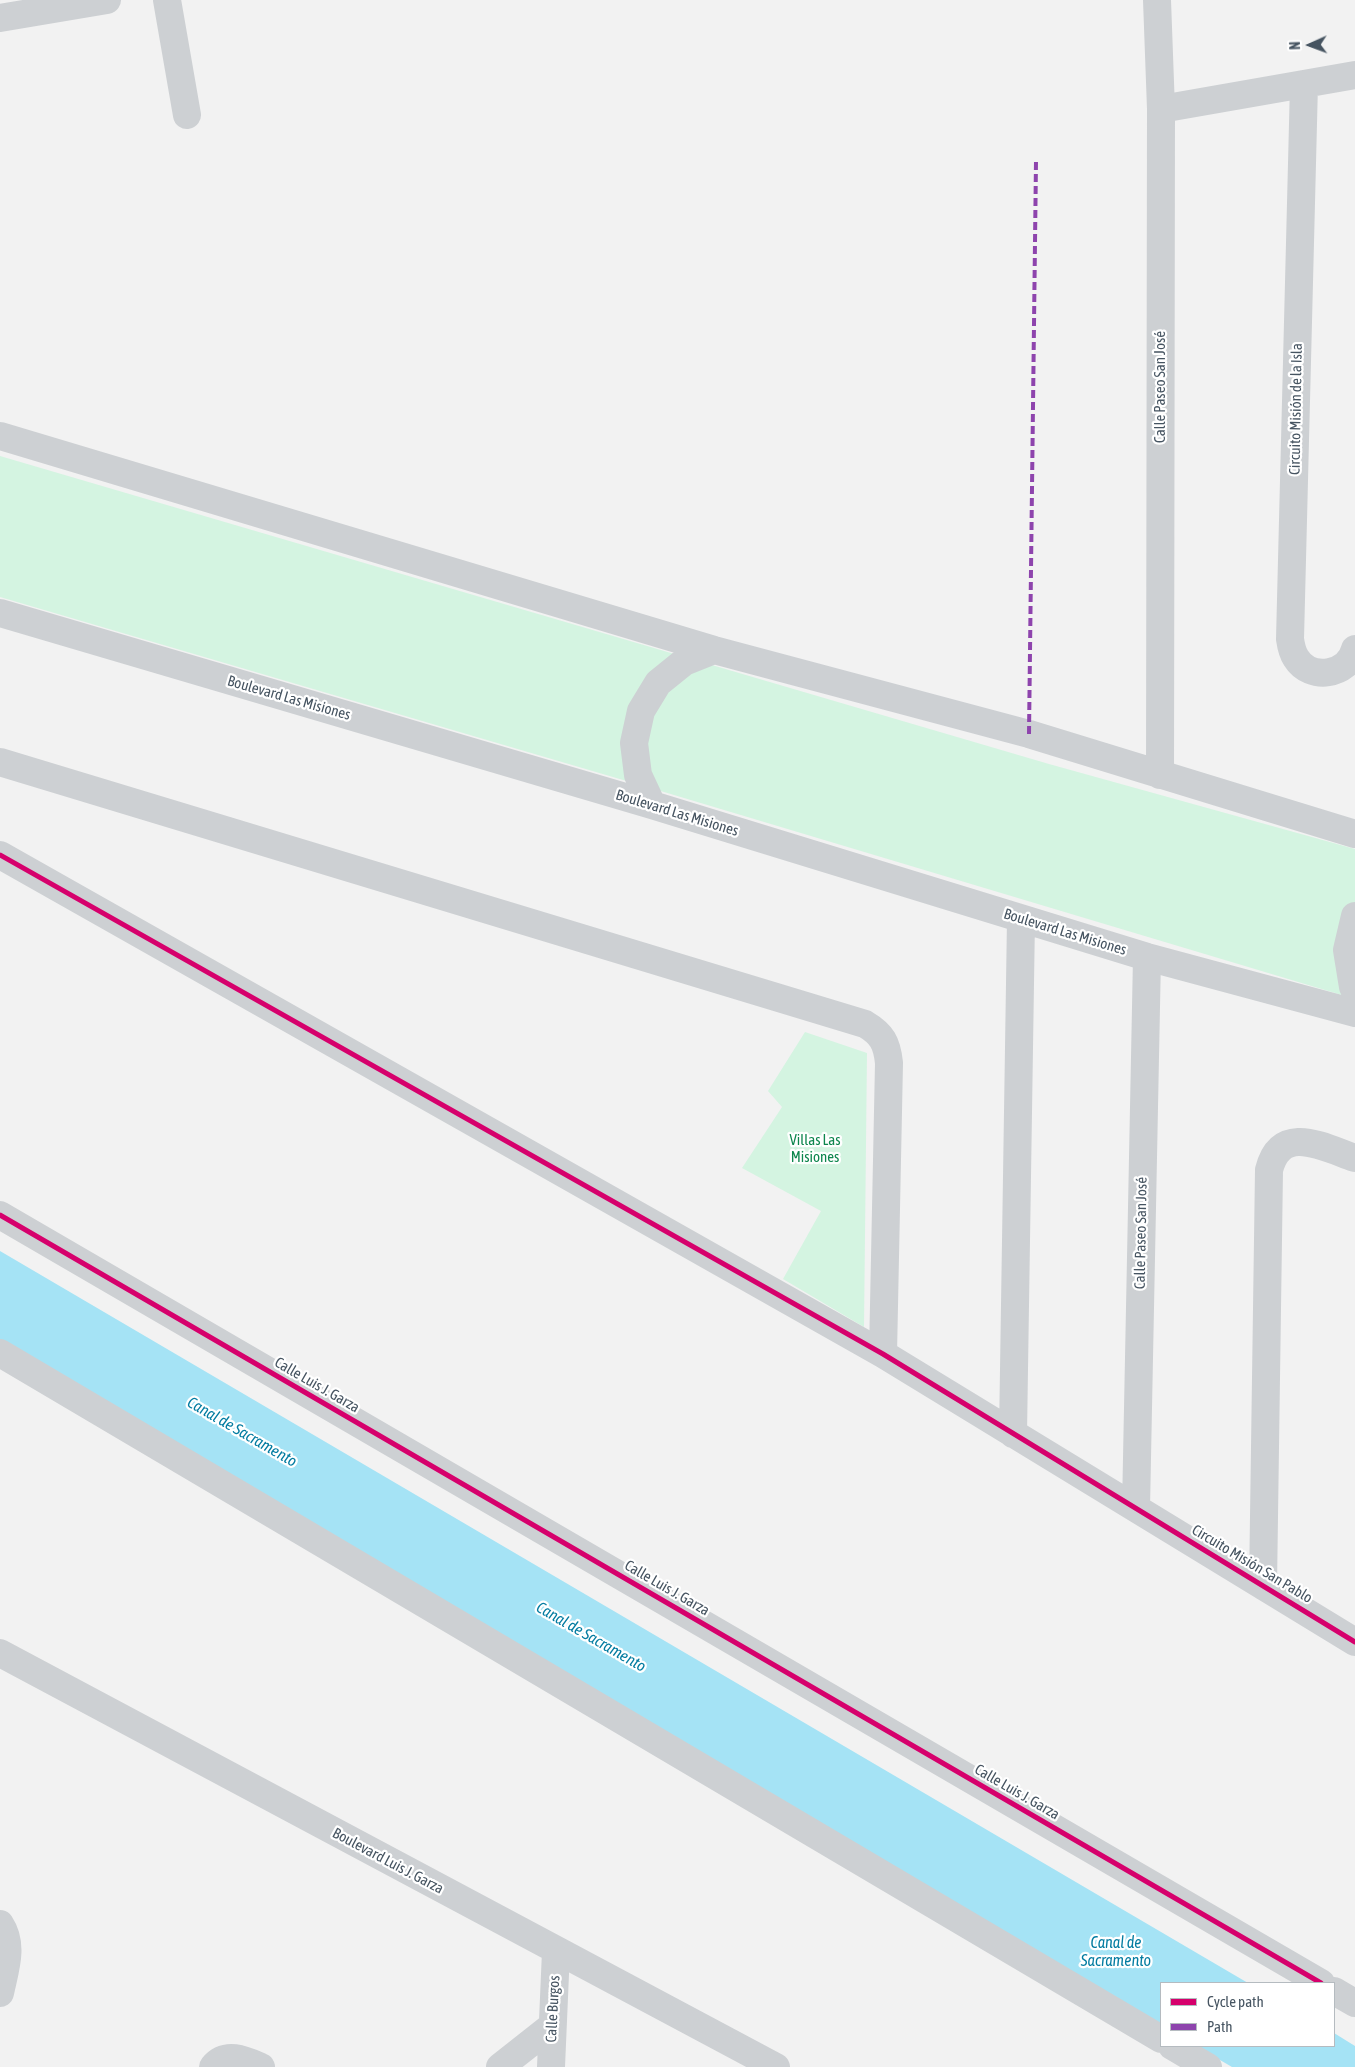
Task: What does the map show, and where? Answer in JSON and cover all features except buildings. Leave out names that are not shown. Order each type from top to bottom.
[{"type":"street","points":[[0,18],[107,0]]},
{"type":"street","points":[[167,0],[187,115]]},
{"type":"street","name":"Calle Paseo San José","points":[[1157,0],[1161,109],[1160,775]]},
{"type":"street","points":[[1161,109],[1355,75]]},
{"type":"street","name":"Circuito Misión de la Isla","points":[[1304,84],[1290,639],[1296,659],[1305,668],[1317,672],[1328,673],[1338,670],[1347,664],[1355,649]]},
{"type":"street","points":[[0,436],[714,650],[1028,734],[1355,834]]},
{"type":"street","name":"Boulevard Las Misiones","points":[[0,613],[652,805],[1147,957],[1355,1013]]},
{"type":"street","points":[[652,805],[638,776],[634,743],[641,711],[658,683],[684,662],[714,650]]},
{"type":"street","points":[[0,762],[865,1024],[876,1031],[883,1038],[888,1048],[889,1063],[883,1354]]},
{"type":"street","name":"Circuito Misión San Pablo","points":[[0,855],[883,1354],[1355,1642]]},
{"type":"street","points":[[1355,916],[1347,950],[1355,990]]},
{"type":"street","points":[[1013,1434],[1021,919]]},
{"type":"street","name":"Calle Paseo San José","points":[[1136,1508],[1147,957]]},
{"type":"street","name":"Circuito Misión San Pablo","points":[[1263,1586],[1269,1170],[1273,1156],[1282,1146],[1292,1142],[1304,1141],[1355,1158]]},
{"type":"street","name":"Calle Luis J. Garza","points":[[0,1215],[1319,1982]]},
{"type":"street","points":[[0,1354],[1160,2039]]},
{"type":"street","name":"Boulevard Luis J. Garza","points":[[0,1653],[776,2067]]},
{"type":"street","points":[[0,1924],[6,1935],[8,1947],[0,1992]]},
{"type":"street","name":"Calle Burgos","points":[[551,2067],[556,1951]]},
{"type":"street","points":[[1335,1992],[1355,2003]]},
{"type":"street","points":[[500,2067],[552,2026]]},
{"type":"street","points":[[1174,2047],[1208,2067]]},
{"type":"street","points":[[213,2067],[224,2059],[234,2057],[261,2067]]},
{"type":"green space","points":[[0,456],[1049,764],[1355,849],[1355,999],[664,792],[0,597]]},
{"type":"green space","name":"Villas Las Misiones","points":[[805,1032],[867,1053],[864,1327],[783,1279],[821,1211],[742,1168],[782,1107],[768,1091]]},
{"type":"water","name":"Canal de Sacramento","points":[[0,1251],[1246,1982],[1160,1982],[1160,2024],[0,1341]]},
{"type":"water","points":[[1335,2034],[1355,2046],[1355,2067],[1232,2067],[1198,2047],[1335,2047]]},
{"type":"marked path","points":[[1029,734],[1036,161]]},
{"type":"cycle path","points":[[0,855],[883,1354],[1355,1642]]},
{"type":"cycle path","points":[[0,1215],[1319,1982]]}]
